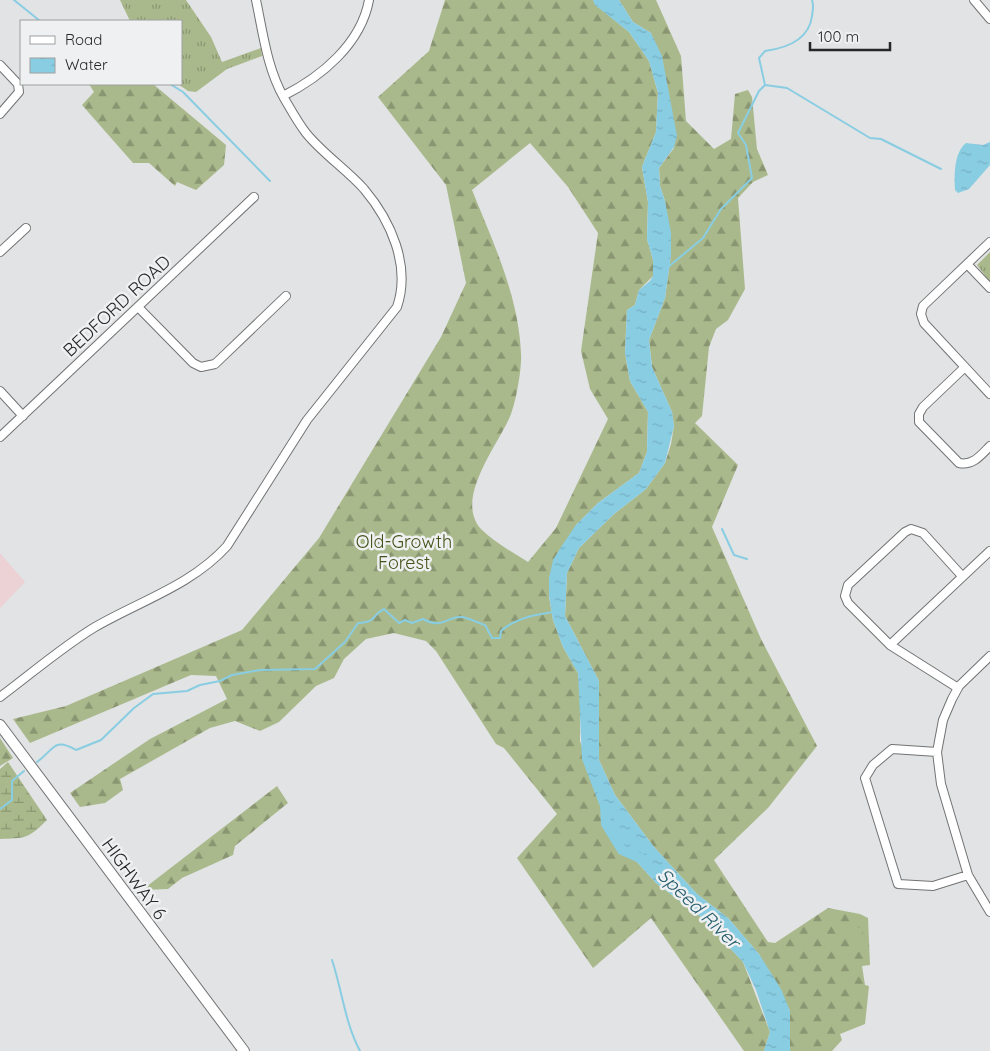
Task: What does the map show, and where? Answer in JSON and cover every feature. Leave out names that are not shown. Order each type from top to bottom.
[{"type":"main road","name":"HIGHWAY 6","points":[[0,725],[244,1051]]},
{"type":"street","points":[[0,697],[94,628],[187,579],[212,562],[227,546],[307,420],[397,307],[402,292],[403,275],[386,220],[364,189],[306,133],[283,96],[269,65],[256,0]]},
{"type":"street","points":[[283,96],[334,62],[359,30],[369,0]]},
{"type":"street","points":[[974,0],[990,18]]},
{"type":"street","points":[[0,65],[18,84],[19,92],[0,114]]},
{"type":"street","name":"BEDFORD ROAD","points":[[0,437],[254,197]]},
{"type":"street","points":[[0,252],[26,228]]},
{"type":"street","points":[[990,242],[923,306],[921,314],[924,323],[990,394]]},
{"type":"street","points":[[967,264],[990,288]]},
{"type":"street","points":[[138,307],[193,363],[206,367],[215,364],[286,296]]},
{"type":"street","points":[[965,367],[922,407],[919,414],[919,422],[954,460],[961,464],[973,462],[990,446]]},
{"type":"street","points":[[0,391],[23,416]]},
{"type":"street","points":[[958,688],[890,645],[846,599],[846,590],[858,576],[905,532],[914,529],[923,533],[962,576]]},
{"type":"street","points":[[890,645],[990,551]]},
{"type":"street","points":[[990,656],[958,688],[943,720],[937,752],[941,784],[968,875],[987,902],[990,912]]},
{"type":"street","points":[[937,752],[892,749],[872,767],[865,778],[898,884],[933,886],[968,875]]},
{"type":"shaded area","points":[[0,553],[25,582],[0,608]]},
{"type":"green space","points":[[120,0],[186,0],[211,37],[222,62],[261,48],[262,56],[227,69],[196,92],[188,91],[179,85],[182,85],[182,20],[130,20]]},
{"type":"green space","name":"Old-Growth Forest","points":[[445,0],[593,0],[596,5],[629,32],[649,61],[658,93],[656,132],[642,167],[648,202],[647,239],[653,260],[653,276],[639,290],[635,305],[627,310],[625,353],[630,381],[648,412],[647,452],[639,473],[598,503],[576,525],[549,578],[549,596],[553,620],[563,647],[578,673],[580,741],[616,839],[656,883],[701,917],[743,962],[770,1032],[764,1051],[744,1051],[651,918],[593,968],[517,858],[557,814],[504,748],[496,744],[436,651],[426,641],[394,633],[366,639],[344,659],[334,678],[316,686],[279,722],[260,731],[235,721],[210,728],[120,779],[123,790],[105,803],[80,807],[70,793],[150,739],[227,699],[216,676],[191,675],[30,743],[13,719],[66,706],[242,630],[319,538],[441,337],[466,283],[446,185],[378,97],[429,51]],"holes":[[[530,143],[568,187],[598,233],[581,351],[590,389],[608,419],[556,528],[528,562],[486,534],[474,516],[472,502],[475,487],[481,471],[511,414],[515,401],[521,360],[519,333],[504,270],[472,190]]]},
{"type":"green space","points":[[619,0],[656,0],[681,56],[686,121],[714,149],[731,139],[735,94],[748,90],[752,97],[757,149],[768,175],[753,182],[738,198],[745,289],[728,320],[716,329],[709,347],[702,416],[695,423],[738,465],[712,527],[761,639],[817,746],[768,808],[714,860],[768,942],[775,943],[828,908],[860,914],[868,918],[870,965],[862,966],[865,985],[869,986],[865,1024],[840,1034],[842,1040],[832,1051],[790,1051],[790,1011],[759,954],[728,918],[697,894],[654,847],[615,795],[599,760],[599,681],[565,616],[567,573],[579,548],[614,514],[646,489],[665,463],[674,426],[672,412],[652,367],[649,340],[665,298],[671,255],[659,168],[674,148],[651,33],[633,22]]},
{"type":"green space","points":[[90,85],[154,85],[226,145],[224,165],[196,190],[177,182],[175,186],[149,163],[133,163],[82,105],[94,92]]},
{"type":"green space","points":[[990,252],[990,282],[977,265]]},
{"type":"green space","points":[[0,738],[13,758],[0,766]]},
{"type":"green space","points":[[8,762],[47,820],[31,834],[16,838],[0,839],[0,769]]},
{"type":"green space","points":[[277,786],[288,803],[235,846],[233,855],[182,878],[168,889],[142,890]]},
{"type":"green space","points":[[838,921],[863,929],[860,940],[835,932]]},
{"type":"water","points":[[593,0],[619,0],[633,22],[651,33],[662,56],[677,136],[674,147],[659,168],[660,186],[671,233],[671,255],[665,298],[649,340],[652,367],[672,412],[674,426],[665,463],[646,489],[614,514],[579,548],[567,573],[565,616],[599,681],[599,760],[615,795],[654,847],[697,894],[728,918],[759,954],[781,989],[790,1011],[790,1051],[764,1051],[770,1032],[756,990],[743,962],[701,917],[656,883],[616,839],[599,804],[582,759],[578,673],[563,647],[553,620],[549,596],[549,578],[553,560],[576,525],[598,503],[639,473],[647,452],[648,412],[630,381],[625,353],[627,310],[635,305],[639,290],[653,276],[653,260],[647,239],[648,202],[642,167],[656,132],[658,93],[649,61],[629,32],[595,5]]},
{"type":"water","points":[[990,142],[990,165],[969,189],[958,193],[955,190],[955,171],[957,158],[962,147],[966,143],[983,145]]},
{"type":"waterway","points":[[14,0],[39,20]]},
{"type":"waterway","points":[[667,268],[703,238],[721,209],[752,178],[746,145],[738,133],[759,91],[765,85],[759,58],[765,51],[789,45],[802,37],[810,24],[813,10],[812,0]]},
{"type":"waterway","points":[[172,85],[183,92],[270,181]]},
{"type":"waterway","points":[[765,85],[787,88],[870,138],[881,139],[941,169]]},
{"type":"waterway","points":[[722,529],[734,555],[747,559]]},
{"type":"waterway","points":[[37,762],[58,745],[68,746],[76,750],[101,740],[134,708],[153,694],[187,691],[200,685],[220,681],[232,675],[260,670],[315,669],[345,642],[358,623],[372,620],[384,609],[399,623],[405,620],[412,623],[423,619],[440,623],[462,617],[485,625],[492,638],[500,638],[501,631],[519,620],[554,612]]},
{"type":"waterway","points":[[0,809],[12,800],[12,781],[24,771]]},
{"type":"waterway","name":"Speed River","points":[[605,806],[606,824],[622,850],[642,859]]},
{"type":"waterway","points":[[332,960],[347,1018],[360,1051]]}]
